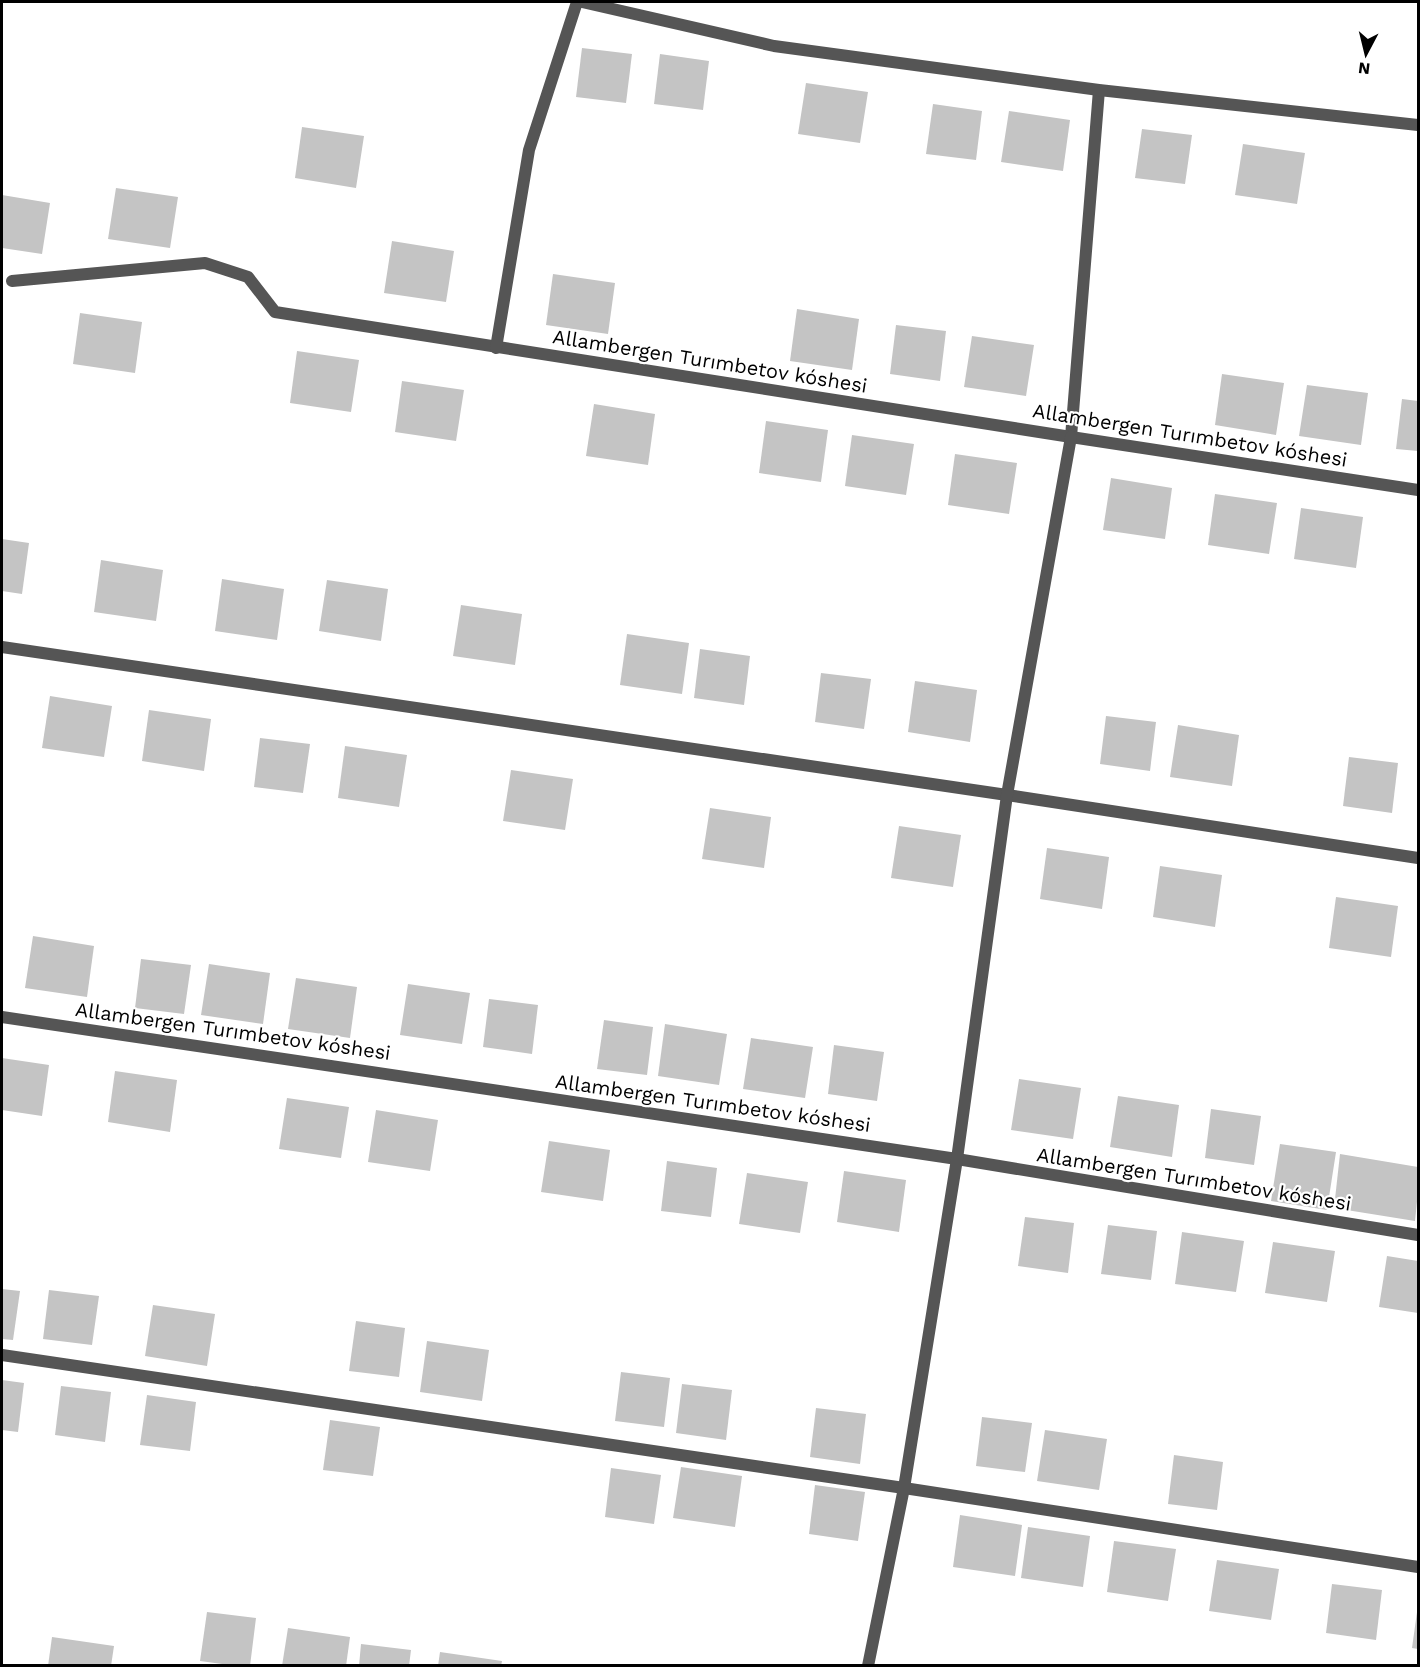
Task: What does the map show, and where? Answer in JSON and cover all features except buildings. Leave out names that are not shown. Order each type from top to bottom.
[{"type":"street","points":[[496,348],[529,150],[577,2]]},
{"type":"street","points":[[582,2],[774,46],[1099,90],[1419,124]]},
{"type":"street","points":[[868,1665],[904,1488],[957,1160],[1007,795],[1071,437],[1099,90]]},
{"type":"street","name":"Allambergen Turımbetov kóshesi","points":[[12,281],[205,263],[248,277],[275,312],[1419,490]]},
{"type":"street","points":[[2,647],[1419,858]]},
{"type":"street","name":"Allambergen Turımbetov kóshesi","points":[[2,1017],[957,1160],[1419,1235]]},
{"type":"street","points":[[2,1355],[904,1488],[1419,1567]]}]
